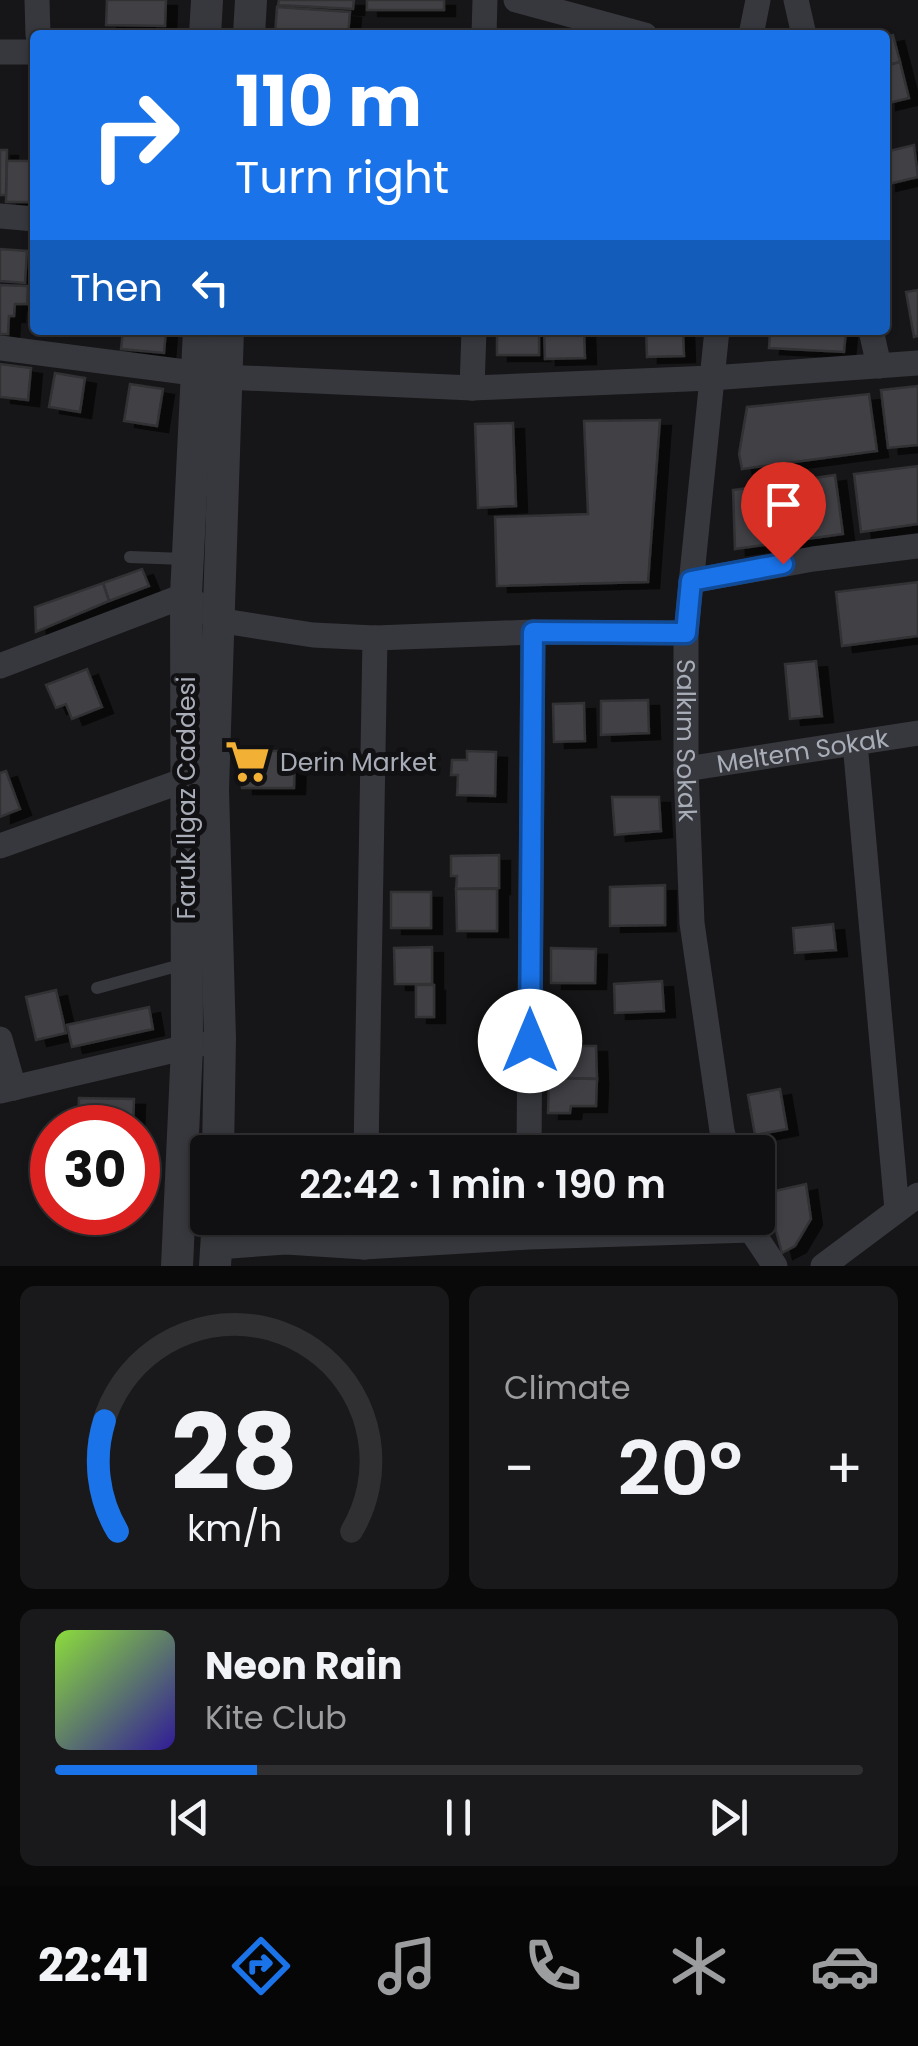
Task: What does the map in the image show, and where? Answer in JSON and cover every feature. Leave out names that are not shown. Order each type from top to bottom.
[{"type":"street","points":[[37,0],[38,30]]},
{"type":"street","points":[[205,30],[207,0]]},
{"type":"street","points":[[249,30],[250,0]]},
{"type":"street","points":[[484,30],[485,0]]},
{"type":"street","points":[[516,0],[627,30]]},
{"type":"street","points":[[753,30],[758,0]]},
{"type":"street","points":[[796,0],[803,30]]},
{"type":"street","points":[[0,52],[30,52]]},
{"type":"street","points":[[0,216],[30,219]]},
{"type":"street","name":"Faruk Ilgaz Caddesi","points":[[200,335],[211,375],[218,620],[212,790],[220,1040],[218,1135]]},
{"type":"street","name":"Faruk Ilgaz Caddesi","points":[[177,1266],[187,1047],[186,595],[211,375],[226,335]]},
{"type":"street","points":[[472,388],[474,335]]},
{"type":"street","name":"Salkım Sokak","points":[[715,335],[686,633],[686,769],[692,923],[723,1135]]},
{"type":"street","points":[[872,335],[880,366]]},
{"type":"street","points":[[0,348],[211,375],[472,388],[711,378],[918,363]]},
{"type":"street","points":[[691,581],[813,559],[918,546]]},
{"type":"street","points":[[0,666],[186,595],[218,620],[312,634],[375,638],[533,632],[686,633]]},
{"type":"street","points":[[529,1135],[533,632]]},
{"type":"street","points":[[366,1135],[375,638]]},
{"type":"street","name":"Meltem Sokak","points":[[686,769],[918,733]]},
{"type":"street","points":[[823,1266],[908,1202],[855,743]]},
{"type":"street","points":[[0,846],[186,780]]},
{"type":"street","points":[[0,1039],[7,1090],[220,1040]]},
{"type":"street","points":[[364,1235],[364,1246]]},
{"type":"street","points":[[217,1244],[364,1246],[460,1235]]},
{"type":"street","points":[[756,1235],[775,1266]]},
{"type":"lane","points":[[130,557],[188,559]]},
{"type":"lane","points":[[96,988],[186,964]]},
{"type":"building","points":[[107,0],[166,0],[165,26],[106,25]]},
{"type":"building","points":[[279,0],[354,0],[353,9],[278,5]]},
{"type":"building","points":[[367,0],[444,0],[444,10],[367,10]]},
{"type":"building","points":[[277,7],[350,12],[348,30],[275,30]]},
{"type":"building","points":[[893,35],[900,62],[890,65]]},
{"type":"building","points":[[900,62],[909,98],[890,103],[890,65]]},
{"type":"building","points":[[914,145],[918,177],[890,184],[890,151]]},
{"type":"building","points":[[0,150],[7,150],[6,195],[0,195]]},
{"type":"building","points":[[7,161],[30,161],[30,202],[6,202]]},
{"type":"building","points":[[0,249],[27,251],[25,283],[0,281]]},
{"type":"building","points":[[0,285],[28,286],[27,304],[15,304],[14,316],[9,316],[8,334],[0,334]]},
{"type":"building","points":[[918,290],[918,336],[914,337],[906,292]]},
{"type":"building","points":[[122,335],[166,335],[164,353],[121,349]]},
{"type":"building","points":[[497,335],[539,335],[539,355],[497,355]]},
{"type":"building","points":[[544,335],[584,335],[585,358],[545,359]]},
{"type":"building","points":[[646,335],[683,335],[684,356],[647,357]]},
{"type":"building","points":[[770,335],[846,335],[844,352],[769,348]]},
{"type":"building","points":[[0,364],[31,368],[28,400],[0,397]]},
{"type":"building","points":[[55,373],[85,378],[80,412],[49,407]]},
{"type":"building","points":[[130,384],[163,389],[157,426],[124,421]]},
{"type":"building","points":[[918,386],[918,445],[888,448],[881,390]]},
{"type":"building","points":[[869,394],[877,451],[742,469],[739,454],[747,407]]},
{"type":"building","points":[[660,420],[648,582],[497,586],[495,517],[588,514],[584,421]]},
{"type":"building","points":[[513,423],[516,506],[478,508],[475,424]]},
{"type":"building","points":[[918,466],[918,524],[861,532],[854,474]]},
{"type":"building","points":[[835,475],[843,534],[735,549],[733,490]]},
{"type":"building","points":[[142,569],[149,586],[109,601],[103,583]]},
{"type":"building","points":[[918,582],[918,636],[842,646],[836,592]]},
{"type":"building","points":[[103,583],[109,601],[36,632],[35,607]]},
{"type":"building","points":[[816,661],[822,716],[790,719],[785,664]]},
{"type":"building","points":[[87,669],[102,707],[72,719],[66,704],[56,708],[46,685]]},
{"type":"building","points":[[648,700],[649,733],[601,735],[601,701]]},
{"type":"building","points":[[584,703],[585,741],[554,742],[553,704]]},
{"type":"building","points":[[242,751],[295,751],[294,788],[242,788]]},
{"type":"building","points":[[467,751],[496,752],[495,796],[457,795],[458,775],[451,775],[452,760],[467,760]]},
{"type":"building","points":[[6,771],[20,809],[0,817],[0,773]]},
{"type":"building","points":[[612,797],[659,797],[661,831],[615,835]]},
{"type":"building","points":[[499,855],[499,888],[456,889],[451,856]]},
{"type":"building","points":[[665,885],[665,925],[610,926],[610,887]]},
{"type":"building","points":[[456,889],[497,889],[497,931],[457,931]]},
{"type":"building","points":[[391,892],[431,892],[431,928],[391,928]]},
{"type":"building","points":[[833,924],[836,950],[795,953],[793,928]]},
{"type":"building","points":[[432,947],[432,984],[395,984],[394,948]]},
{"type":"building","points":[[551,948],[596,949],[595,983],[551,983]]},
{"type":"building","points":[[662,981],[664,1011],[615,1013],[614,984]]},
{"type":"building","points":[[416,985],[434,985],[434,1017],[416,1017]]},
{"type":"building","points":[[56,990],[66,1033],[36,1040],[26,997]]},
{"type":"building","points":[[149,1007],[153,1029],[72,1047],[67,1025]]},
{"type":"building","points":[[550,1046],[596,1046],[597,1079],[549,1078]]},
{"type":"building","points":[[549,1078],[597,1079],[596,1106],[571,1106],[570,1113],[548,1113]]},
{"type":"building","points":[[780,1089],[787,1129],[755,1135],[748,1095]]},
{"type":"building","points":[[79,1098],[134,1099],[134,1105],[79,1105]]},
{"type":"building","points":[[806,1184],[811,1219],[795,1246],[782,1253],[775,1227],[775,1191]]},
{"type":"place","name":"Derin Market","points":[[247,762]]},
{"type":"route","points":[[530,1041],[533,632],[686,633],[691,581],[783,564]]}]
